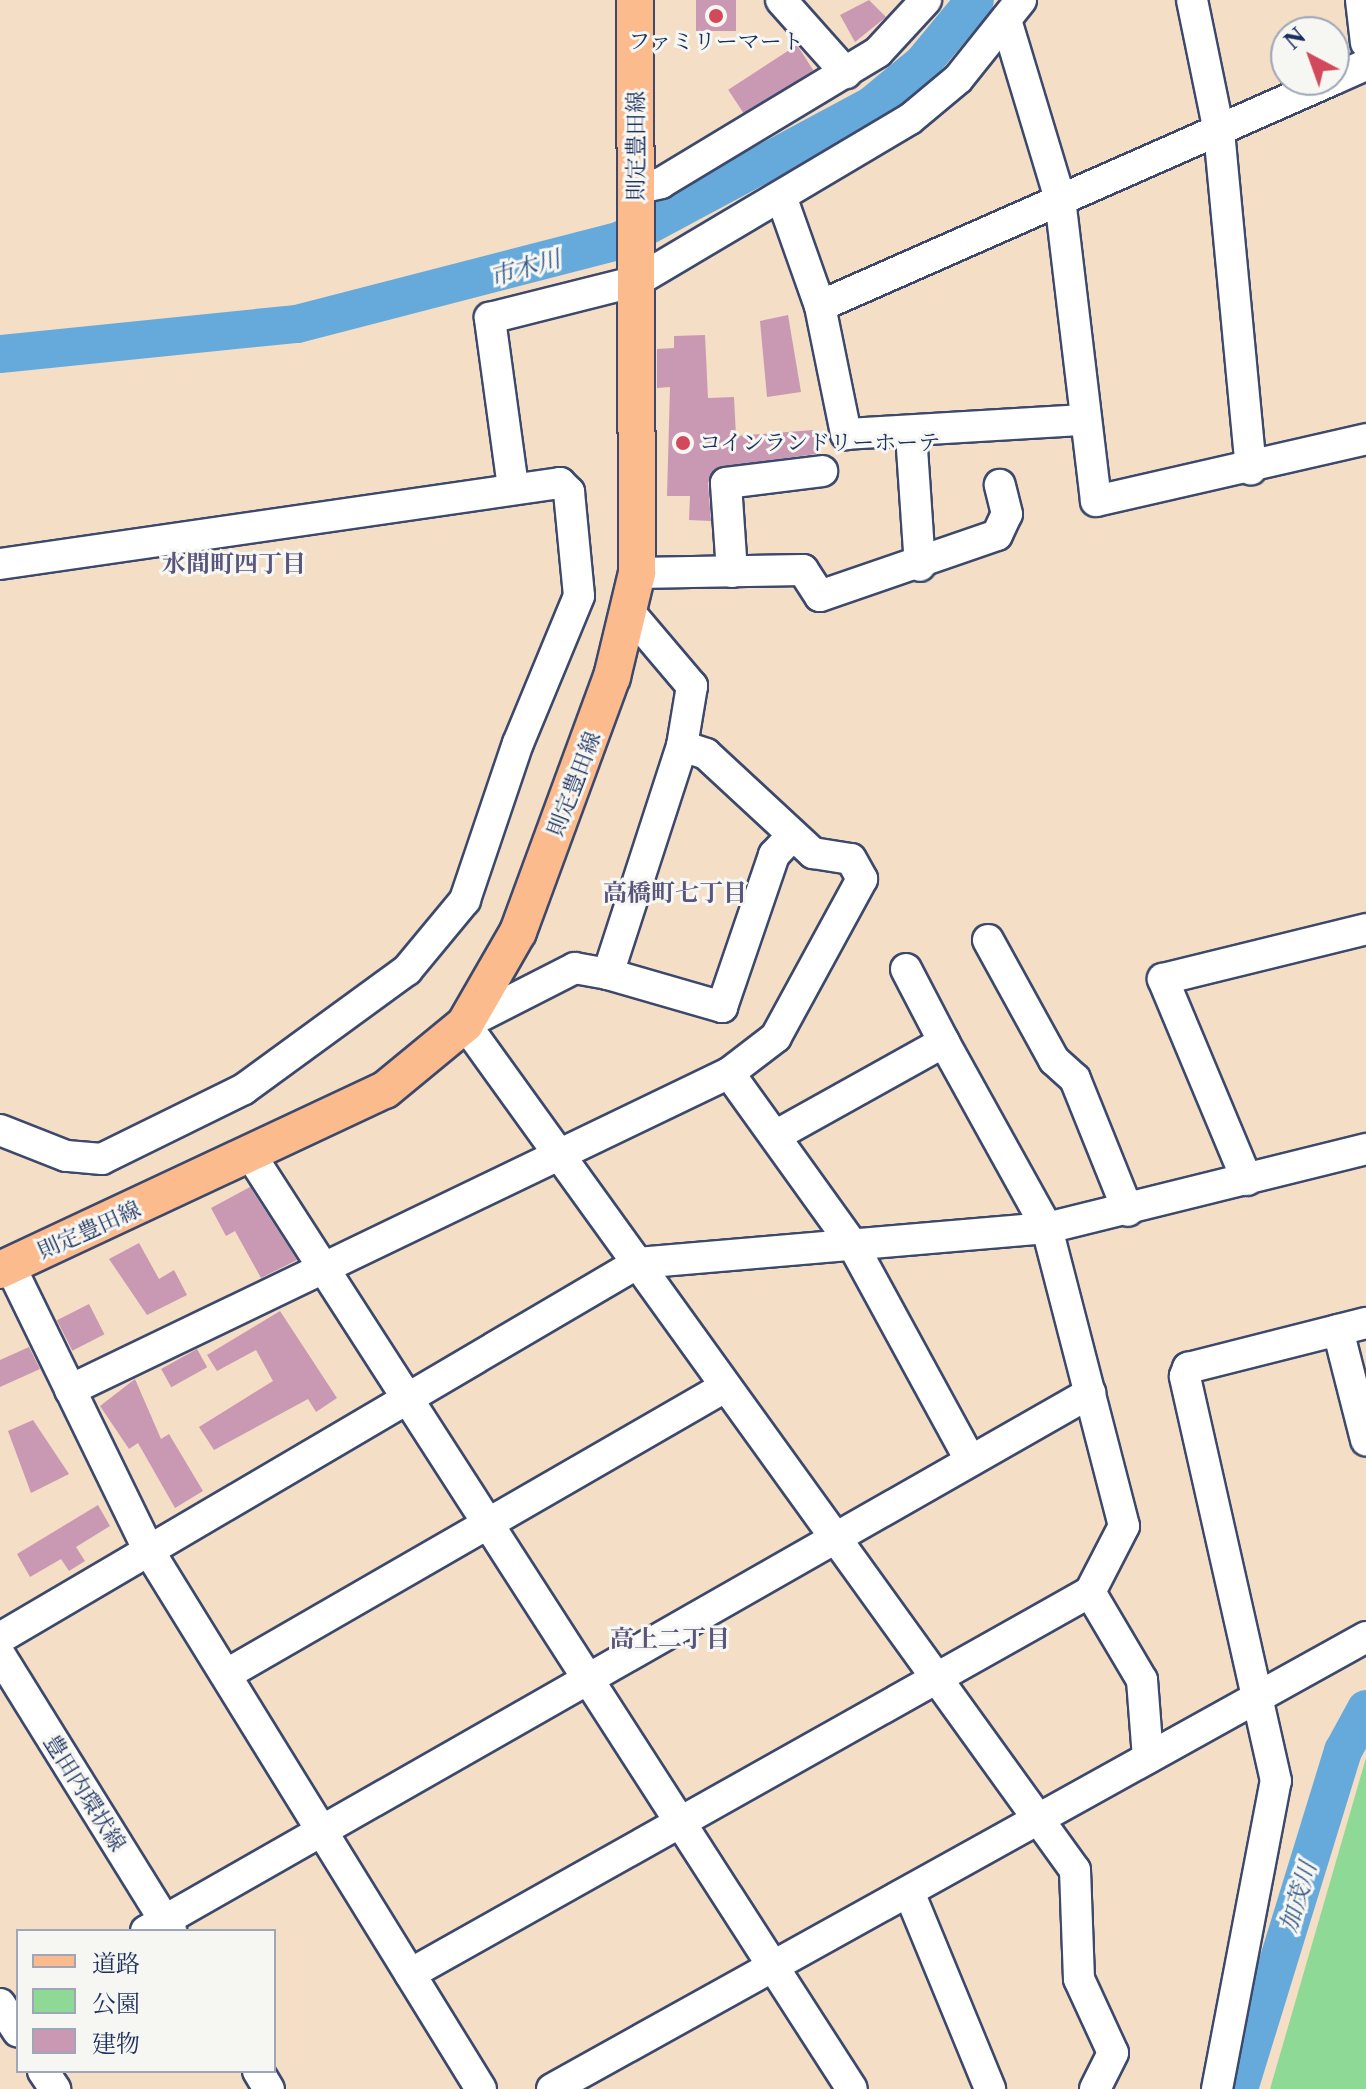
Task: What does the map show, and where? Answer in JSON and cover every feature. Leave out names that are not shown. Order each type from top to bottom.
[{"type":"main road","name":"則定豊田線","points":[[5,1268],[252,1157],[385,1090],[465,1024],[518,932],[630,613],[637,573],[635,0]]},
{"type":"street","points":[[781,0],[846,73]]},
{"type":"street","points":[[636,189],[661,183],[846,73],[902,31],[926,0]]},
{"type":"street","points":[[1192,0],[1219,131],[1251,469]]},
{"type":"street","points":[[1361,0],[1366,43]]},
{"type":"street","points":[[513,487],[490,318],[637,281],[932,105],[1014,10]]},
{"type":"street","points":[[1014,10],[1060,199],[1082,420],[1096,501],[1251,469],[1366,439]]},
{"type":"street","points":[[820,306],[1297,96]]},
{"type":"street","points":[[781,196],[820,306],[846,434],[911,434],[1082,420]]},
{"type":"street","points":[[911,434],[920,566]]},
{"type":"street","points":[[732,572],[726,483],[822,471]]},
{"type":"street","points":[[0,564],[513,487],[560,483],[569,492],[579,596],[518,743],[465,900],[438,938],[407,970],[244,1089],[102,1159],[66,1156],[0,1130]]},
{"type":"street","points":[[637,573],[803,570],[820,596],[920,566],[1005,527],[1000,485]]},
{"type":"street","points":[[608,974],[682,746],[692,686],[630,613]]},
{"type":"street","points":[[70,1390],[323,1266],[560,1157],[729,1073],[776,1037],[862,879],[851,859],[813,853],[791,837],[706,754],[682,746]]},
{"type":"street","points":[[791,837],[774,855],[722,1007],[608,974],[575,968],[465,1024],[1038,1819],[1079,1884],[1079,1979],[1113,2053],[1095,2089]]},
{"type":"street","points":[[1247,1180],[1163,979],[1366,929]]},
{"type":"street","points":[[988,940],[1054,1060],[1075,1079],[1128,1211]]},
{"type":"street","points":[[410,1974],[683,1820],[939,1681],[1090,1592],[1124,1526],[1047,1228],[906,969]]},
{"type":"street","points":[[775,1136],[944,1042]]},
{"type":"street","points":[[729,1073],[854,1247],[969,1458]]},
{"type":"street","points":[[0,1638],[638,1263],[854,1247],[1047,1228],[1128,1211],[1366,1149]]},
{"type":"street","points":[[252,1157],[407,1400],[683,1820],[852,2089]]},
{"type":"street","points":[[5,1268],[70,1390],[149,1551],[481,2089]]},
{"type":"street","points":[[1208,2088],[1276,1781],[1185,1376],[1188,1368],[1352,1327],[1366,1440]]},
{"type":"street","points":[[227,1674],[490,1526],[725,1387]]},
{"type":"street","points":[[160,1928],[969,1458],[1090,1393]]},
{"type":"street","points":[[1090,1592],[1142,1680],[1148,1758]]},
{"type":"street","points":[[552,2089],[1366,1637]]},
{"type":"street","name":"豊田内環状線","points":[[0,1655],[160,1928]]},
{"type":"street","points":[[909,1892],[990,2089]]},
{"type":"green space","points":[[1366,1758],[1366,2089],[1270,2089]]},
{"type":"building","name":"ファミリーマート","points":[[696,0],[736,0],[736,31],[696,31]]},
{"type":"building","points":[[869,0],[886,17],[855,42],[840,15]]},
{"type":"building","points":[[797,45],[813,70],[745,115],[728,90]]},
{"type":"building","points":[[788,315],[801,392],[767,397],[760,321]]},
{"type":"building","points":[[705,335],[708,398],[734,397],[736,436],[813,430],[816,454],[716,468],[708,483],[711,521],[689,520],[690,496],[667,496],[670,387],[657,388],[657,349],[674,348],[674,336]]},
{"type":"building","points":[[250,1187],[297,1260],[261,1278],[235,1231],[226,1236],[211,1208]]},
{"type":"building","points":[[139,1243],[159,1279],[174,1270],[187,1295],[147,1315],[109,1259]]},
{"type":"building","points":[[89,1304],[104,1334],[72,1351],[57,1320]]},
{"type":"building","points":[[280,1311],[337,1398],[316,1412],[308,1399],[214,1450],[199,1427],[273,1381],[256,1350],[217,1371],[207,1355]]},
{"type":"building","points":[[29,1347],[40,1369],[0,1387],[0,1360]]},
{"type":"building","points":[[197,1349],[207,1367],[171,1387],[161,1369]]},
{"type":"building","points":[[135,1379],[161,1439],[169,1434],[203,1491],[175,1508],[138,1443],[129,1449],[100,1406]]},
{"type":"building","points":[[33,1420],[69,1474],[31,1493],[8,1431]]},
{"type":"building","points":[[98,1505],[110,1526],[76,1547],[85,1561],[69,1571],[61,1559],[30,1577],[17,1554]]},
{"type":"waterway","name":"市木川","points":[[0,354],[297,324],[619,241],[871,106],[922,64],[975,0]]},
{"type":"waterway","name":"加茂川","points":[[1239,2089],[1343,1751],[1366,1709]]},
{"type":"place","name":"ファミリーマート","points":[[716,16]]},
{"type":"place","name":"コインランドリーホーテ","points":[[683,443]]},
{"type":"district","name":"水間町四丁目","points":[[234,564]]},
{"type":"district","name":"高橋町七丁目","points":[[675,893]]},
{"type":"district","name":"高上二丁目","points":[[670,1639]]}]
